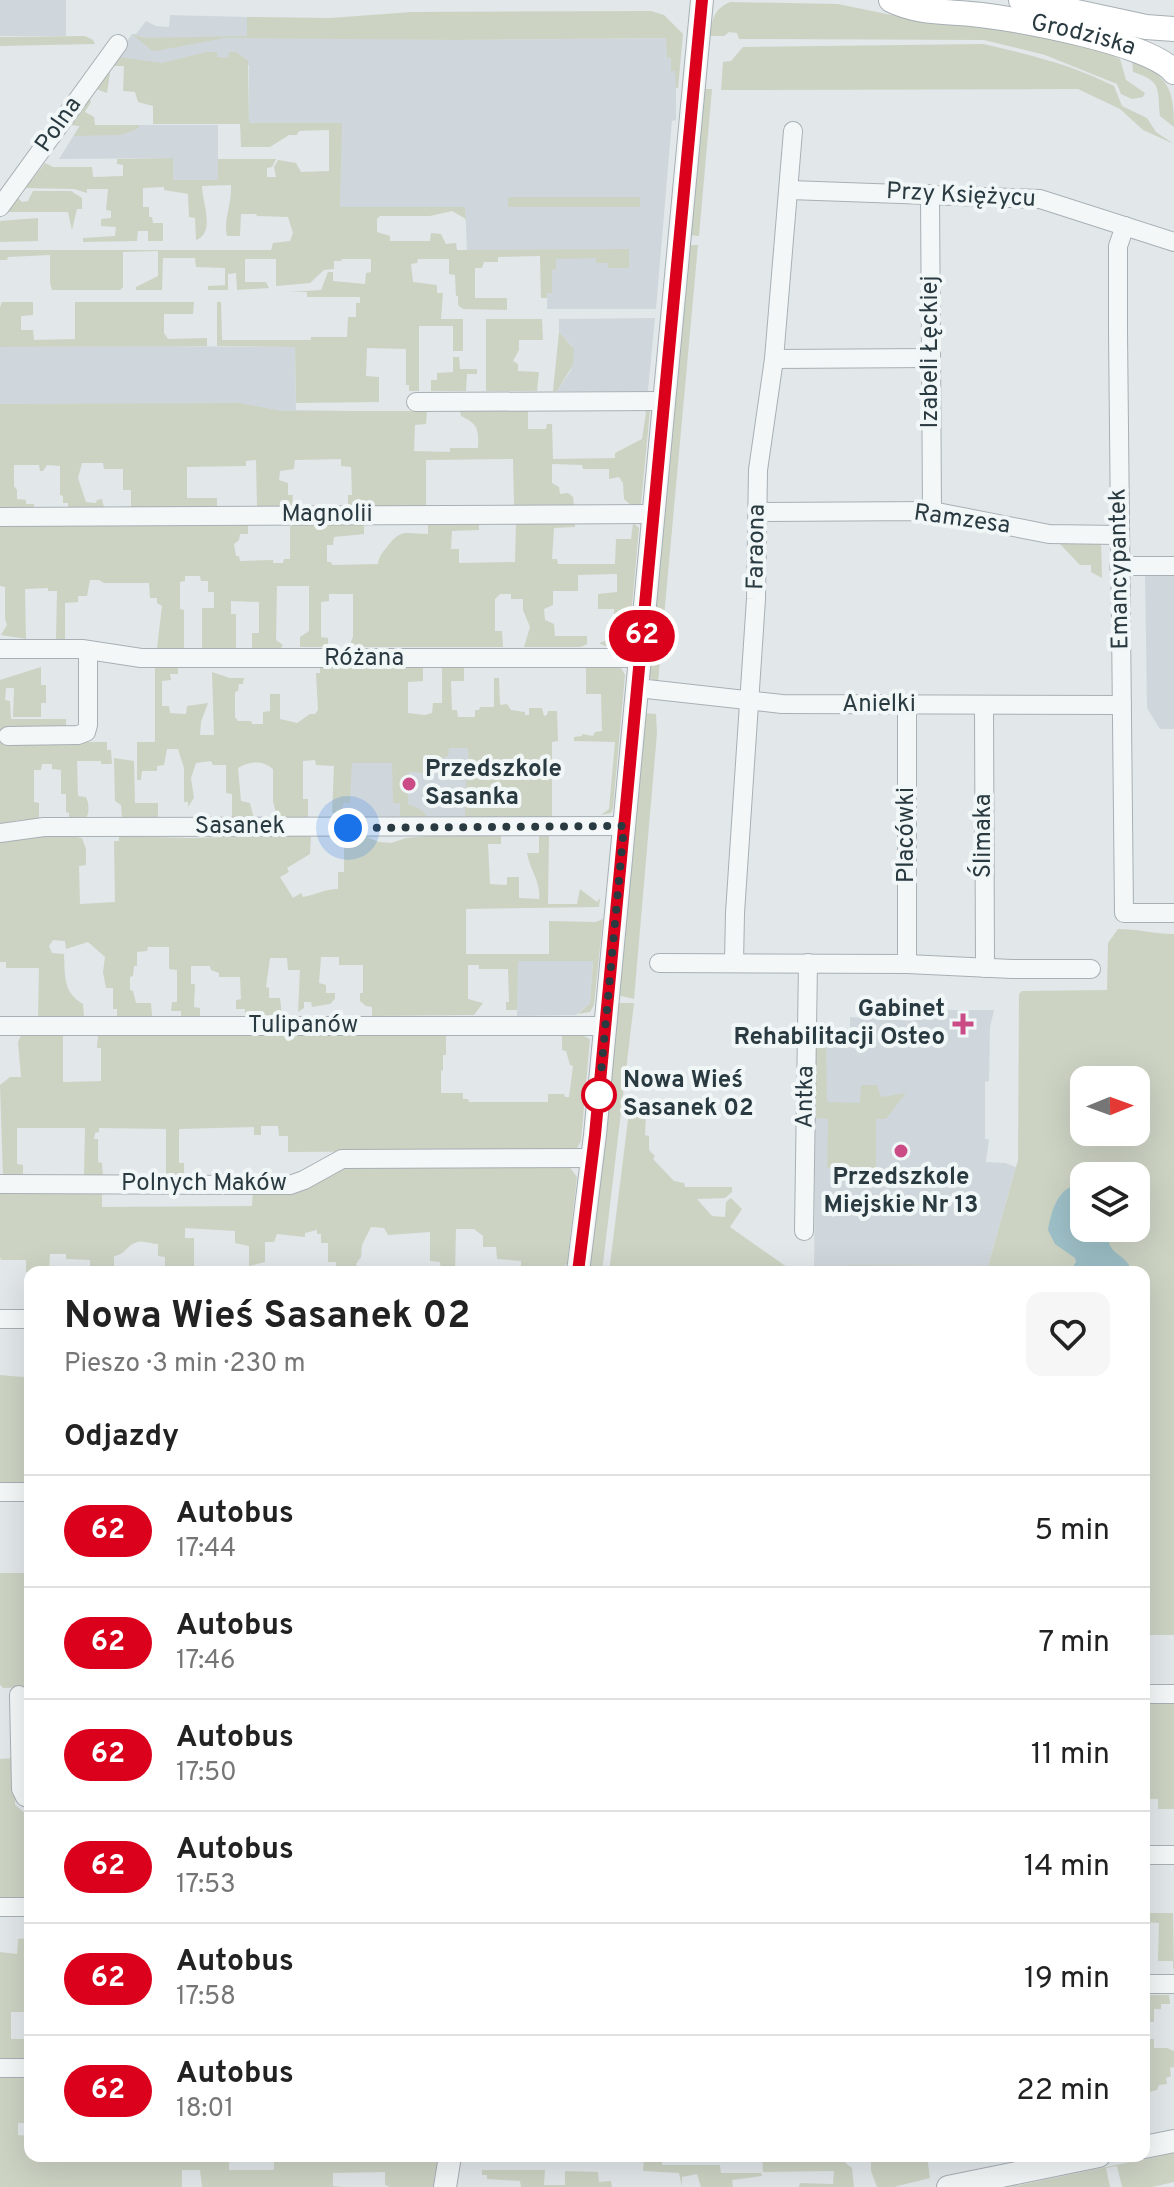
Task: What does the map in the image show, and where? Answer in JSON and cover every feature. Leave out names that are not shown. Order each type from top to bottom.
[{"type":"main road","name":"Grodziska","points":[[891,0],[909,9],[1014,20],[1128,47],[1159,59],[1174,72]]},
{"type":"main road","name":"Grodziska","points":[[1021,0],[1146,27],[1174,29]]},
{"type":"street","points":[[579,1266],[593,1158],[702,0]]},
{"type":"street","name":"Polna","points":[[0,207],[118,44]]},
{"type":"street","name":"Faraona","points":[[734,963],[756,599],[758,470],[774,359],[793,131]]},
{"type":"street","name":"Przy Księżycu","points":[[790,190],[1040,199],[1174,242]]},
{"type":"street","name":"Izabeli Łęckiej","points":[[930,194],[932,511]]},
{"type":"street","name":"Emancypantek","points":[[1125,226],[1118,246],[1118,535],[1124,913],[1174,913]]},
{"type":"street","points":[[774,359],[931,358]]},
{"type":"street","points":[[416,402],[664,401]]},
{"type":"street","name":"Ramzesa","points":[[758,512],[932,511],[1049,534],[1118,535]]},
{"type":"street","name":"Magnolii","points":[[0,517],[653,514]]},
{"type":"street","points":[[1119,566],[1174,566]]},
{"type":"street","name":"Różana","points":[[0,649],[88,650],[155,659],[640,658]]},
{"type":"street","points":[[8,736],[78,735],[86,732],[88,650]]},
{"type":"street","name":"Anielki","points":[[638,688],[782,704],[1122,705]]},
{"type":"street","name":"Placówki","points":[[907,705],[907,964]]},
{"type":"street","name":"Ślimaka","points":[[984,705],[985,968]]},
{"type":"street","name":"Sasanek","points":[[0,833],[44,827],[624,826]]},
{"type":"street","points":[[659,963],[907,964],[1091,969]]},
{"type":"street","name":"Antka","points":[[804,1231],[808,963]]},
{"type":"street","name":"Tulipanów","points":[[0,1026],[605,1026]]},
{"type":"street","name":"Polnych Maków","points":[[0,1184],[290,1185],[342,1159],[593,1158]]},
{"type":"street","points":[[0,1319],[24,1319]]},
{"type":"street","points":[[0,1492],[24,1492]]},
{"type":"street","points":[[0,1696],[24,1694]]},
{"type":"street","points":[[1150,1694],[1174,1694]]},
{"type":"street","points":[[24,1718],[21,1789],[24,1795]]},
{"type":"street","points":[[1150,1855],[1174,1855]]},
{"type":"street","points":[[0,1907],[24,1907]]},
{"type":"street","points":[[1150,1984],[1174,1984]]},
{"type":"street","points":[[0,2068],[24,2068]]},
{"type":"street","points":[[1150,2146],[1174,2141]]},
{"type":"street","points":[[445,2187],[449,2162]]},
{"type":"street","points":[[948,2187],[1070,2162]]},
{"type":"shaded area","points":[[0,0],[66,0],[66,36],[0,36]]},
{"type":"shaded area","points":[[170,15],[247,17],[248,37],[456,40],[676,38],[676,120],[672,121],[656,309],[547,309],[548,250],[467,250],[465,207],[340,207],[341,123],[249,123],[249,65],[110,66],[132,34],[136,34],[146,21],[169,27]]},
{"type":"shaded area","points":[[80,125],[218,125],[218,180],[173,180],[172,158],[59,159]]},
{"type":"shaded area","points":[[655,318],[648,391],[557,391],[571,370],[572,346],[559,332],[559,319]]},
{"type":"shaded area","points":[[0,347],[295,347],[296,410],[355,411],[355,459],[0,460]]},
{"type":"shaded area","points":[[1145,573],[1174,573],[1174,729],[1160,729],[1147,708]]},
{"type":"shaded area","name":"Przedszkole Sasanka","points":[[343,742],[475,742],[475,818],[343,818]]},
{"type":"shaded area","points":[[517,961],[593,961],[590,1003],[576,1015],[517,1016]]},
{"type":"shaded area","name":"Przedszkole Miejskie Nr 13","points":[[927,1010],[994,1010],[990,1027],[989,1081],[985,1082],[985,1139],[989,1139],[986,1162],[1016,1167],[988,1266],[814,1266],[816,1028],[850,1029],[850,1017],[914,1021],[914,1015],[927,1015]]},
{"type":"green space","points":[[730,2],[838,4],[911,19],[985,24],[1115,53],[1126,80],[1145,93],[1143,97],[1132,99],[1121,94],[1117,84],[1045,55],[984,40],[739,39],[737,33],[729,32],[724,36],[710,36],[715,15]]},
{"type":"green space","points":[[651,11],[664,15],[683,34],[678,88],[675,71],[671,71],[671,58],[667,57],[666,38],[225,38],[156,51],[132,34],[144,38],[247,36],[247,17],[330,18],[412,12]]},
{"type":"green space","points":[[85,36],[95,44],[0,46],[0,37]]},
{"type":"green space","points":[[983,44],[1066,66],[1114,86],[1122,106],[1147,118],[1156,132],[1174,144],[1143,130],[1120,109],[1078,89],[721,90],[723,62],[731,61],[743,47]]},
{"type":"green space","points":[[217,52],[217,57],[228,58],[229,52],[236,52],[248,61],[249,123],[342,123],[340,207],[465,207],[466,219],[452,211],[430,216],[380,216],[377,232],[390,236],[390,241],[430,241],[431,233],[441,234],[446,244],[456,243],[457,250],[629,249],[629,268],[608,268],[608,263],[596,263],[596,258],[556,259],[556,269],[552,270],[552,293],[547,293],[547,298],[541,298],[540,256],[498,257],[498,262],[484,262],[482,268],[475,268],[475,298],[507,298],[507,310],[463,309],[458,305],[455,275],[449,274],[449,259],[418,259],[417,263],[411,264],[413,282],[437,285],[437,293],[443,293],[441,319],[463,319],[463,351],[453,351],[453,326],[419,326],[419,391],[409,391],[409,385],[406,385],[406,349],[367,348],[366,376],[379,377],[379,402],[296,403],[295,347],[217,346],[217,302],[221,302],[222,340],[347,337],[348,317],[356,317],[356,303],[360,303],[360,297],[307,297],[307,292],[288,292],[321,290],[328,272],[333,272],[333,281],[365,284],[366,273],[371,272],[371,259],[334,261],[334,269],[324,270],[310,283],[276,286],[276,259],[245,259],[245,282],[266,282],[269,288],[237,290],[236,273],[228,274],[228,290],[208,290],[208,286],[225,285],[225,268],[196,267],[195,258],[163,258],[162,290],[136,290],[136,287],[158,276],[158,251],[123,252],[123,287],[120,290],[52,290],[50,255],[0,260],[0,250],[271,250],[273,243],[290,241],[293,233],[288,217],[256,214],[241,214],[240,236],[227,236],[231,185],[202,186],[207,224],[202,236],[196,240],[195,218],[189,217],[188,194],[164,190],[164,187],[143,188],[143,207],[149,207],[149,217],[152,217],[153,223],[163,223],[163,241],[148,241],[148,231],[138,231],[137,241],[83,242],[83,238],[115,236],[116,227],[101,226],[101,219],[111,218],[111,211],[106,210],[108,189],[87,189],[87,193],[74,189],[25,188],[45,163],[53,167],[92,167],[93,177],[123,176],[123,165],[117,164],[117,159],[173,158],[173,180],[218,180],[218,159],[276,159],[272,167],[267,168],[267,177],[276,177],[274,167],[278,160],[296,163],[301,172],[329,171],[329,130],[299,131],[297,135],[289,135],[270,147],[241,147],[240,124],[153,124],[153,106],[138,102],[135,92],[123,91],[124,66],[111,66],[107,93],[96,89],[114,59],[119,57],[162,63]]},
{"type":"green space","points":[[1132,58],[1154,72],[1166,85],[1172,102],[1174,127],[1160,116],[1157,87],[1149,79],[1133,72]]},
{"type":"green space","points":[[705,89],[712,89],[699,236],[688,235]]},
{"type":"green space","points":[[90,99],[85,112],[94,117],[95,125],[139,125],[139,128],[121,135],[74,136],[80,126],[69,125]]},
{"type":"green space","points":[[33,191],[71,191],[82,198],[82,209],[77,209],[72,230],[68,212],[7,212],[18,198],[22,202],[28,201]]},
{"type":"green space","points":[[508,197],[640,197],[640,207],[508,207]]},
{"type":"green space","points":[[38,218],[38,241],[0,242],[0,221]]},
{"type":"green space","points":[[687,245],[698,245],[658,683],[649,677]]},
{"type":"green space","points":[[2,302],[33,302],[33,315],[21,316],[21,330],[33,330],[34,340],[75,339],[75,302],[194,302],[193,314],[164,314],[164,333],[168,339],[207,338],[207,346],[0,347]]},
{"type":"green space","points":[[486,319],[542,319],[543,340],[519,340],[519,350],[513,361],[518,364],[518,371],[539,372],[537,391],[486,391]]},
{"type":"green space","points":[[559,332],[574,349],[573,365],[557,391],[553,391]]},
{"type":"green space","points":[[453,357],[459,357],[460,369],[477,369],[477,374],[467,374],[466,391],[431,391],[431,380],[437,380],[437,373],[453,372]]},
{"type":"green space","points":[[239,403],[281,411],[427,411],[426,424],[415,425],[414,451],[450,452],[450,448],[478,448],[476,428],[461,416],[460,411],[528,411],[528,429],[546,429],[547,424],[552,424],[553,459],[615,458],[615,453],[642,439],[646,412],[643,409],[650,410],[641,504],[631,505],[624,499],[623,483],[619,477],[609,479],[609,469],[552,464],[552,483],[559,487],[560,494],[568,493],[573,497],[574,506],[514,506],[513,459],[426,460],[426,506],[348,506],[348,495],[352,495],[351,467],[341,466],[341,459],[295,460],[294,469],[280,471],[279,480],[288,483],[288,495],[293,495],[292,506],[257,507],[256,460],[246,461],[246,466],[187,467],[187,498],[217,498],[217,507],[131,507],[131,490],[123,490],[123,469],[104,469],[103,463],[82,463],[78,478],[86,502],[96,503],[102,499],[104,507],[68,507],[60,495],[60,466],[47,465],[40,471],[39,465],[14,465],[17,499],[34,504],[34,508],[0,508],[0,404]]},
{"type":"green space","points":[[428,522],[479,522],[479,530],[452,531],[451,549],[459,549],[459,563],[515,562],[516,522],[575,522],[575,527],[554,528],[552,559],[557,559],[558,564],[615,564],[616,539],[631,539],[633,523],[639,528],[629,640],[615,646],[599,643],[613,638],[614,609],[598,609],[598,594],[617,592],[617,574],[578,575],[578,591],[553,591],[553,605],[544,609],[545,620],[554,624],[555,636],[587,636],[587,644],[581,647],[524,647],[530,627],[523,610],[523,599],[511,599],[511,594],[500,594],[495,599],[495,631],[502,631],[503,647],[349,647],[353,637],[353,594],[329,594],[329,601],[321,602],[321,637],[328,638],[328,647],[300,647],[300,637],[309,631],[309,586],[277,586],[276,640],[283,645],[281,648],[252,648],[252,633],[259,633],[259,602],[231,601],[231,614],[236,614],[236,648],[202,648],[202,608],[214,608],[214,592],[208,592],[208,581],[201,581],[200,576],[185,576],[185,581],[180,582],[184,648],[157,648],[162,606],[157,603],[157,598],[150,598],[149,583],[90,580],[87,596],[78,596],[78,602],[65,603],[65,639],[56,639],[57,591],[48,591],[48,588],[25,589],[26,639],[1,635],[7,625],[5,587],[0,586],[0,525],[248,523],[248,534],[240,534],[234,544],[240,561],[273,560],[273,563],[283,563],[284,559],[290,559],[290,523],[364,523],[364,534],[334,537],[333,545],[327,545],[327,562],[332,565],[378,564],[382,553],[396,537],[404,533],[428,534]]},
{"type":"green space","points":[[1101,540],[1102,578],[1091,572],[1091,565],[1080,565],[1058,542]]},
{"type":"green space","points":[[423,666],[423,681],[408,682],[408,713],[432,713],[433,703],[442,703],[442,666],[464,666],[464,681],[451,681],[452,710],[457,710],[458,717],[475,717],[475,710],[480,707],[494,707],[494,678],[499,678],[500,705],[507,704],[511,710],[525,712],[525,715],[529,715],[529,708],[542,708],[544,716],[548,711],[557,711],[558,741],[552,742],[552,817],[466,818],[464,801],[468,748],[449,748],[448,756],[439,759],[431,774],[409,772],[408,804],[422,811],[427,818],[400,818],[400,803],[393,803],[392,763],[352,763],[350,803],[343,803],[343,818],[341,813],[332,813],[334,766],[316,765],[315,760],[303,761],[303,799],[308,799],[308,818],[277,818],[273,801],[273,769],[260,763],[238,768],[241,801],[250,803],[254,819],[232,819],[232,794],[226,793],[226,765],[213,765],[211,761],[196,763],[191,778],[194,798],[188,807],[188,802],[184,802],[184,768],[178,749],[167,749],[164,765],[157,766],[157,771],[142,771],[141,780],[137,780],[137,742],[155,742],[155,667],[178,667],[178,674],[170,674],[171,680],[162,681],[162,706],[169,706],[170,713],[186,714],[187,706],[208,703],[200,735],[214,735],[212,672],[230,678],[244,678],[243,684],[239,684],[235,692],[235,717],[238,721],[263,724],[263,712],[270,711],[270,694],[280,694],[280,719],[297,723],[315,714],[318,710],[316,673],[320,673],[320,667]]},
{"type":"green space","points":[[586,666],[620,666],[625,675],[613,808],[611,813],[601,815],[609,809],[615,742],[574,741],[574,737],[582,734],[593,736],[595,732],[602,731],[601,694],[586,694]]},
{"type":"green space","points":[[41,667],[41,685],[46,685],[46,703],[41,703],[41,717],[13,717],[14,688],[6,688],[5,700],[10,701],[11,719],[66,719],[66,730],[5,742],[107,742],[112,764],[77,761],[78,796],[86,797],[88,805],[85,819],[69,819],[66,794],[61,794],[61,770],[52,769],[52,764],[42,764],[41,770],[34,770],[34,802],[39,803],[39,819],[0,824],[0,680]]},
{"type":"green space","points":[[643,713],[656,714],[657,733],[634,999],[617,995]]},
{"type":"green space","points":[[114,758],[134,761],[135,803],[158,803],[158,819],[122,819],[121,805],[115,801]]},
{"type":"green space","points":[[43,833],[45,836],[57,834],[82,838],[86,865],[79,866],[80,904],[115,902],[114,841],[119,841],[119,836],[311,835],[310,854],[287,868],[289,872],[280,877],[293,898],[301,893],[303,897],[338,889],[338,872],[344,872],[344,835],[362,835],[391,843],[406,838],[439,835],[501,834],[501,844],[488,844],[490,884],[507,885],[507,877],[519,877],[519,898],[539,899],[527,853],[539,853],[539,835],[549,835],[548,904],[577,904],[580,889],[597,902],[600,898],[599,907],[466,909],[466,954],[549,954],[549,921],[596,922],[603,919],[594,1005],[590,1012],[578,1014],[590,1003],[593,961],[518,961],[517,1010],[506,1010],[506,1002],[509,1002],[508,969],[479,969],[479,965],[468,965],[468,999],[483,1003],[474,1015],[372,1016],[372,1007],[360,1001],[363,965],[339,965],[339,957],[321,957],[319,983],[326,985],[326,993],[335,993],[335,999],[330,1004],[312,1007],[311,1002],[304,1002],[304,1008],[298,1012],[300,970],[288,970],[287,958],[270,958],[266,987],[269,988],[269,998],[280,998],[282,1016],[245,1016],[245,1009],[236,1009],[236,1000],[241,999],[240,977],[219,977],[219,973],[211,970],[210,966],[191,966],[191,984],[195,984],[194,1007],[200,1008],[200,1016],[181,1016],[181,1011],[171,1011],[172,1002],[177,1002],[177,970],[169,969],[169,947],[148,947],[147,951],[137,952],[137,966],[134,966],[133,976],[130,977],[130,990],[136,1003],[151,1003],[152,1016],[117,1016],[117,1009],[113,1009],[113,988],[106,988],[103,972],[105,957],[88,942],[66,949],[65,941],[53,940],[49,946],[52,953],[64,954],[66,983],[76,1000],[83,1004],[84,1016],[38,1016],[39,968],[6,968],[6,962],[0,962],[0,842]]},
{"type":"green space","points":[[1118,929],[1174,934],[1174,1635],[1150,1635],[1150,1266],[988,1266],[1018,1160],[1019,994],[1022,991],[1107,990],[1108,943]]},
{"type":"green space","points":[[616,1003],[634,1003],[603,1266],[587,1266]]},
{"type":"green space","points":[[816,1028],[829,1028],[826,1046],[827,1102],[860,1103],[861,1085],[877,1085],[881,1097],[906,1093],[886,1119],[876,1119],[876,1175],[866,1169],[854,1173],[852,1168],[827,1168],[828,1119],[816,1118]]},
{"type":"green space","points":[[446,1034],[441,1093],[463,1093],[463,1099],[469,1102],[548,1102],[548,1094],[569,1097],[573,1066],[566,1051],[562,1050],[562,1035],[590,1039],[581,1141],[576,1150],[288,1152],[288,1136],[279,1136],[278,1126],[261,1126],[261,1135],[254,1135],[254,1127],[179,1129],[179,1163],[184,1163],[184,1176],[166,1176],[166,1129],[99,1128],[94,1139],[98,1139],[98,1162],[102,1163],[103,1176],[84,1176],[85,1128],[17,1128],[17,1164],[23,1165],[23,1177],[3,1177],[0,1085],[10,1077],[21,1077],[18,1042],[21,1035],[63,1035],[63,1082],[101,1081],[98,1035]]},
{"type":"green space","points":[[629,1112],[646,1112],[645,1135],[649,1136],[649,1150],[655,1156],[653,1159],[674,1181],[684,1183],[685,1187],[732,1187],[732,1192],[725,1198],[697,1199],[712,1216],[725,1217],[726,1202],[731,1198],[742,1209],[730,1227],[785,1266],[610,1266]]},
{"type":"green space","points":[[568,1165],[577,1177],[567,1264],[521,1266],[521,1261],[497,1259],[496,1247],[483,1247],[483,1236],[474,1229],[456,1229],[455,1266],[440,1266],[440,1262],[430,1261],[430,1232],[388,1235],[384,1228],[371,1227],[357,1266],[336,1266],[336,1262],[328,1262],[328,1243],[321,1243],[321,1234],[317,1234],[317,1230],[305,1233],[305,1237],[277,1234],[274,1242],[265,1242],[265,1262],[249,1266],[249,1246],[235,1243],[235,1231],[185,1228],[185,1238],[194,1238],[194,1266],[165,1266],[165,1257],[158,1256],[158,1244],[142,1241],[114,1256],[114,1266],[90,1266],[90,1260],[66,1259],[66,1254],[50,1254],[49,1266],[26,1266],[26,1260],[1,1260],[0,1257],[0,1191],[102,1191],[102,1207],[252,1206],[253,1190],[340,1167]]},
{"type":"green space","points":[[849,1265],[988,1266],[848,1266]]},
{"type":"green space","points":[[0,1375],[24,1376],[24,1486],[0,1486]]},
{"type":"green space","points":[[0,1573],[24,1573],[24,1687],[3,1688],[0,1685]]},
{"type":"green space","points":[[1174,1703],[1174,1809],[1158,1809],[1158,1799],[1150,1799],[1150,1704]]},
{"type":"green space","points":[[15,1758],[15,1805],[24,1812],[24,1902],[0,1898],[0,1759]]},
{"type":"green space","points":[[1150,1913],[1173,1913],[1174,1968],[1173,1969],[1173,1961],[1158,1961],[1159,1923],[1150,1922]]},
{"type":"green space","points":[[24,1938],[24,2012],[11,2012],[11,2039],[24,2039],[24,2059],[0,2062],[0,1952],[17,1954],[18,1939]]},
{"type":"green space","points":[[1150,1995],[1169,1995],[1170,2004],[1161,2004],[1161,2009],[1154,2009],[1154,2022],[1150,2022]]},
{"type":"green space","points":[[1150,2039],[1154,2039],[1154,2048],[1174,2051],[1171,2076],[1166,2078],[1167,2084],[1159,2085],[1157,2090],[1150,2092]]},
{"type":"green space","points":[[0,2074],[24,2074],[24,2123],[18,2123],[18,2135],[24,2136],[24,2162],[229,2162],[229,2170],[274,2170],[274,2162],[437,2162],[433,2187],[390,2187],[385,2185],[385,2172],[333,2173],[333,2186],[345,2187],[202,2187],[200,2170],[182,2170],[182,2187],[0,2187]]},
{"type":"green space","points":[[1174,2153],[1174,2182],[1152,2187],[1122,2187],[1117,2166],[1106,2168],[1110,2187],[1010,2187],[1131,2162],[1150,2162],[1150,2158]]},
{"type":"green space","points":[[644,2162],[662,2162],[662,2165],[720,2165],[721,2173],[761,2173],[762,2176],[732,2180],[733,2187],[701,2187],[697,2174],[682,2177],[682,2187],[679,2173],[643,2171]]},
{"type":"green space","points":[[762,2162],[844,2162],[852,2168],[854,2187],[799,2187],[800,2183],[833,2184],[834,2171],[763,2172]]},
{"type":"green space","points":[[871,2162],[928,2162],[930,2178],[894,2187],[877,2187]]},
{"type":"green space","points":[[482,2170],[545,2170],[544,2185],[565,2185],[565,2171],[598,2172],[599,2182],[611,2181],[612,2187],[521,2187],[520,2181],[487,2179],[487,2175],[482,2175]]},
{"type":"water","points":[[1070,1187],[1070,1242],[1109,1242],[1112,1249],[1129,1266],[1074,1266],[1075,1258],[1055,1244],[1048,1230],[1053,1209]]},
{"type":"bus line","name":"62","points":[[579,1266],[595,1135],[702,0]]},
{"type":"place","name":"Przedszkole Sasanka","points":[[409,784]]},
{"type":"place","name":"Gabinet Rehabilitacji Osteo","points":[[963,1024]]},
{"type":"place","name":"Nowa Wieś Sasanek 02","points":[[599,1095]]},
{"type":"place","name":"Przedszkole Miejskie Nr 13","points":[[901,1151]]},
{"type":"route","points":[[348,828],[624,826],[599,1095]]}]
